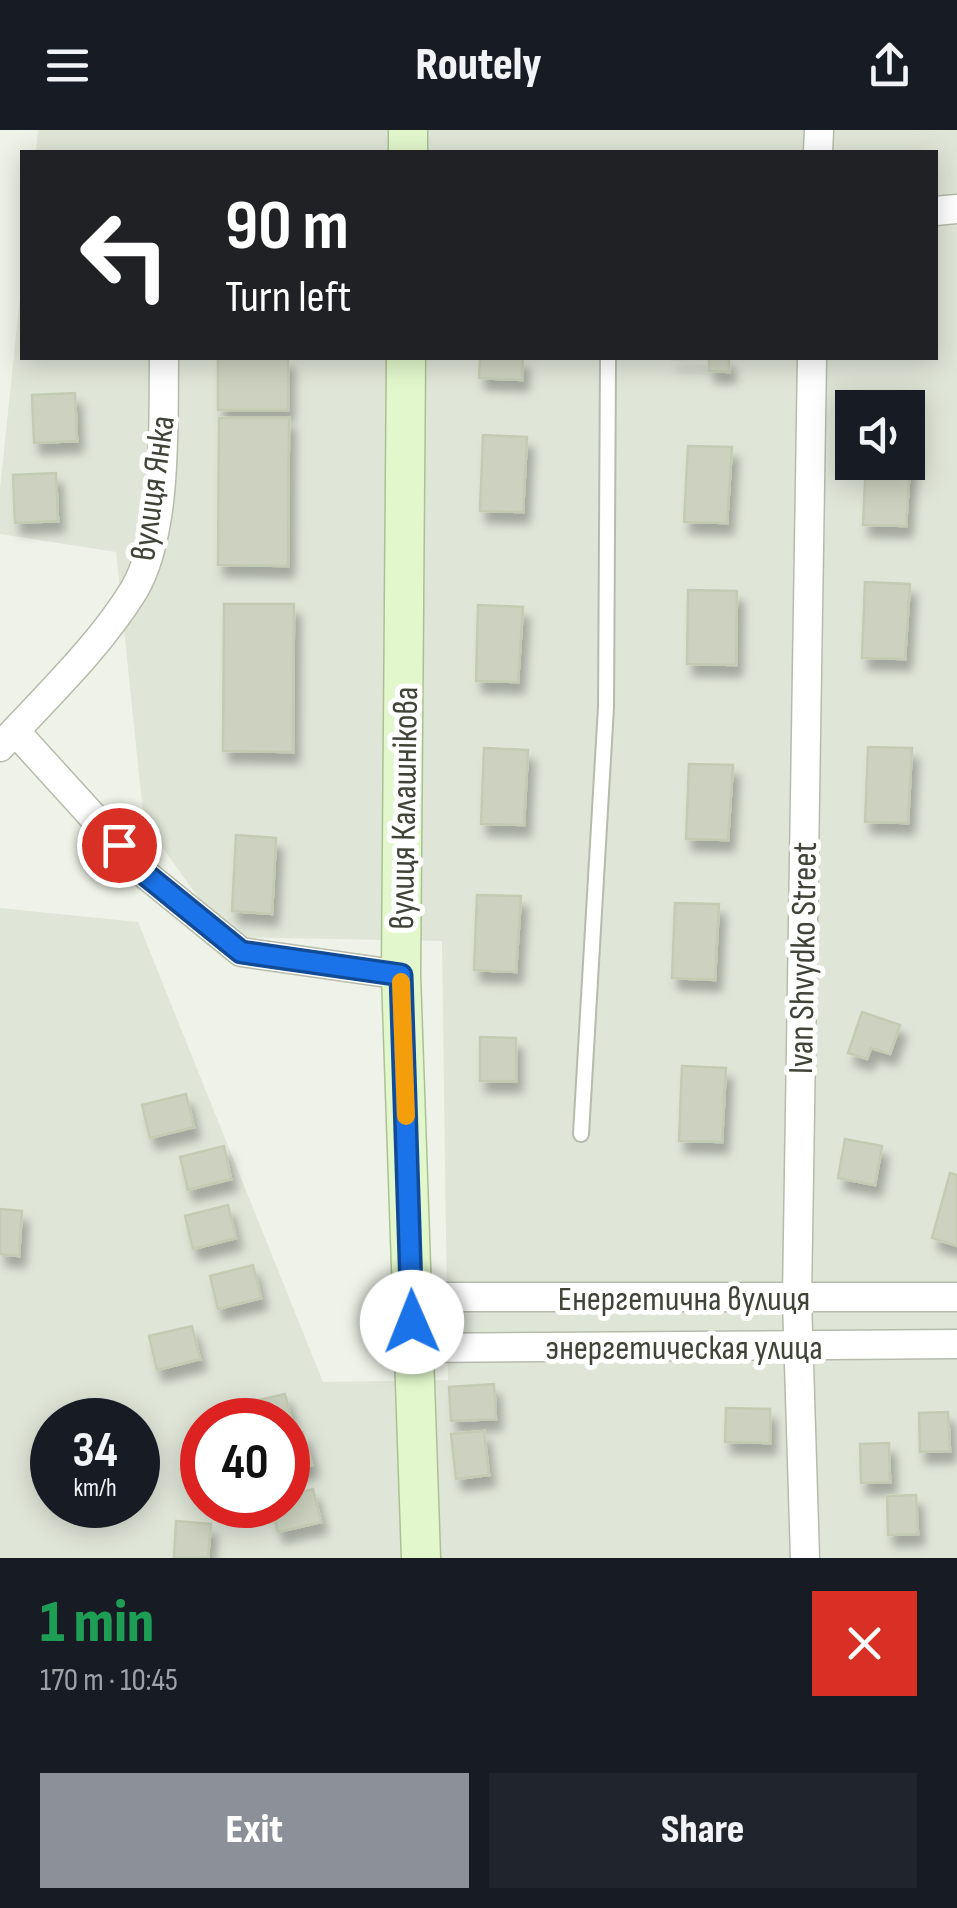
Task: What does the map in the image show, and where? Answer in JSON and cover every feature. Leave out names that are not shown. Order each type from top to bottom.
[{"type":"street","name":"вулиця Янка","points":[[8,739],[106,628],[135,588],[150,548],[163,441],[164,360]]},
{"type":"street","name":"вулиця Калашнікова","points":[[406,360],[401,975],[420,1558]]},
{"type":"street","name":"Ivan Shvydko Street","points":[[805,1558],[797,1299],[812,360]]},
{"type":"street","points":[[8,739],[145,874],[241,952],[401,975]]},
{"type":"street","name":"Енергетична вулиця","points":[[412,1297],[957,1297]]},
{"type":"street","name":"энергетическая улица","points":[[411,1348],[957,1344]]},
{"type":"lane","points":[[582,1134],[606,707],[608,360]]},
{"type":"shaded area","points":[[38,130],[957,130],[957,1558],[0,1558],[0,908],[138,922],[323,1382],[448,1380],[442,941],[227,937],[144,822],[116,552],[0,534],[0,489],[20,297],[20,360],[938,360],[938,150],[36,150]]},
{"type":"building","points":[[218,360],[288,360],[288,410],[218,410]]},
{"type":"building","points":[[480,360],[523,360],[522,380],[479,378]]},
{"type":"building","points":[[709,360],[729,360],[729,372],[709,371]]},
{"type":"building","points":[[75,393],[77,441],[34,443],[32,395]]},
{"type":"building","points":[[219,418],[289,418],[288,566],[218,565]]},
{"type":"building","points":[[483,435],[527,437],[523,512],[480,511]]},
{"type":"building","points":[[688,446],[732,447],[727,523],[684,522]]},
{"type":"building","points":[[56,473],[58,521],[15,523],[13,475]]},
{"type":"building","points":[[865,480],[909,480],[906,526],[863,525]]},
{"type":"building","points":[[865,582],[910,584],[905,659],[862,658]]},
{"type":"building","points":[[688,590],[737,591],[736,665],[687,664]]},
{"type":"building","points":[[224,604],[294,604],[293,752],[223,751]]},
{"type":"building","points":[[478,605],[523,607],[518,682],[476,681]]},
{"type":"building","points":[[868,747],[912,748],[908,823],[865,822]]},
{"type":"building","points":[[484,748],[528,750],[524,825],[481,824]]},
{"type":"building","points":[[689,764],[733,765],[728,840],[686,839]]},
{"type":"building","points":[[236,835],[276,838],[272,914],[232,911]]},
{"type":"building","points":[[477,895],[521,896],[516,972],[474,970]]},
{"type":"building","points":[[675,903],[719,904],[715,980],[672,978]]},
{"type":"building","points":[[862,1012],[900,1025],[890,1054],[871,1048],[867,1059],[848,1053]]},
{"type":"building","points":[[480,1037],[516,1038],[516,1081],[480,1081]]},
{"type":"building","points":[[682,1066],[726,1068],[722,1142],[679,1141]]},
{"type":"building","points":[[186,1094],[194,1127],[150,1138],[142,1105]]},
{"type":"building","points":[[845,1139],[882,1146],[875,1185],[838,1178]]},
{"type":"building","points":[[224,1146],[231,1179],[188,1190],[180,1157]]},
{"type":"building","points":[[950,1173],[957,1175],[957,1246],[932,1238]]},
{"type":"building","points":[[228,1205],[236,1238],[193,1249],[185,1216]]},
{"type":"building","points":[[0,1209],[22,1211],[19,1256],[0,1254]]},
{"type":"building","points":[[253,1265],[261,1298],[218,1309],[210,1276]]},
{"type":"building","points":[[192,1326],[200,1359],[157,1370],[149,1336]]},
{"type":"building","points":[[494,1384],[496,1419],[451,1421],[449,1387]]},
{"type":"building","points":[[726,1408],[770,1409],[770,1443],[725,1442]]},
{"type":"building","points":[[948,1412],[950,1451],[920,1452],[919,1413]]},
{"type":"building","points":[[484,1431],[489,1475],[456,1479],[451,1434]]},
{"type":"building","points":[[889,1443],[890,1482],[861,1483],[860,1444]]},
{"type":"building","points":[[313,1489],[321,1522],[310,1525]]},
{"type":"building","points":[[916,1495],[918,1534],[888,1535],[887,1496]]},
{"type":"building","points":[[176,1521],[180,1521],[180,1528],[211,1528],[208,1558],[174,1558]]},
{"type":"slow traffic","points":[[401,982],[406,1116]]},
{"type":"route","points":[[119,845],[145,874],[241,952],[401,975],[412,1322]]}]
